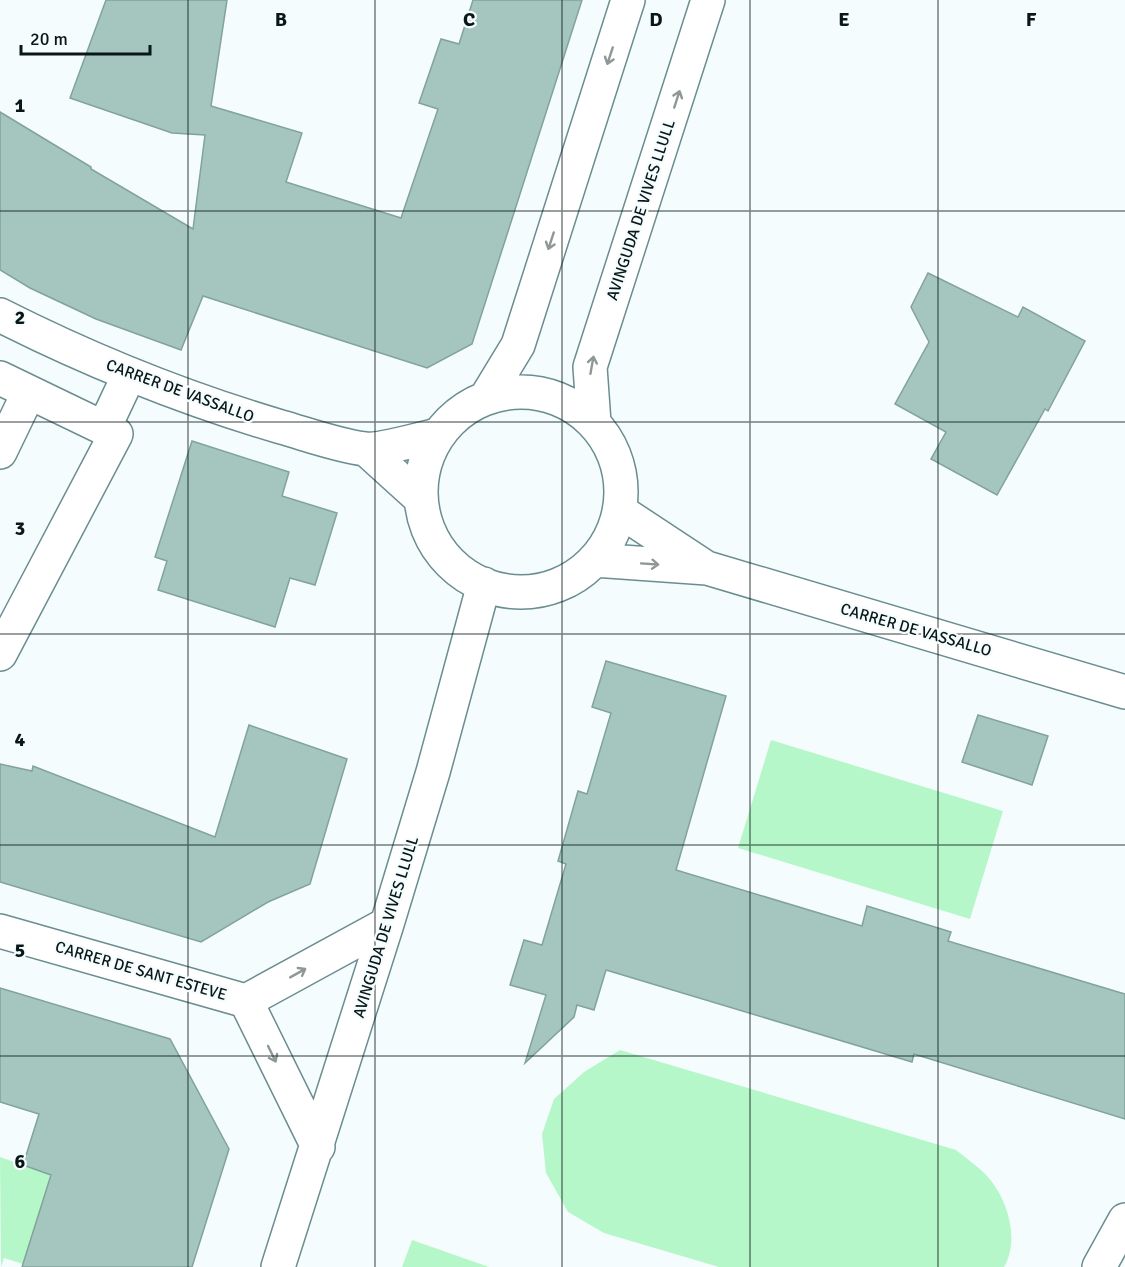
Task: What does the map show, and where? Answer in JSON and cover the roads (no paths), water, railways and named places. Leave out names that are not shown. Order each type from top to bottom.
[{"type":"street","points":[[487,396],[518,345],[628,0]]},
{"type":"street","name":"AVINGUDA DE VIVES LLULL","points":[[594,423],[590,367],[708,0]]},
{"type":"street","name":"CARRER DE VASSALLO","points":[[0,315],[129,375],[237,414],[367,450]]},
{"type":"street","points":[[104,428],[129,375]]},
{"type":"street","points":[[0,378],[116,434],[0,654]]},
{"type":"street","points":[[525,391],[562,400],[594,423],[612,449],[621,479],[620,511],[610,538],[594,560],[576,575],[555,586],[532,592],[508,591],[484,584],[460,571],[440,551],[427,526],[420,498],[423,466],[437,435],[459,412],[487,396],[525,391]]},
{"type":"street","points":[[0,452],[29,392]]},
{"type":"street","points":[[367,450],[437,435]]},
{"type":"street","points":[[367,450],[420,498]]},
{"type":"street","name":"CARRER DE VASSALLO","points":[[620,511],[707,568]]},
{"type":"street","name":"CARRER DE VASSALLO","points":[[594,560],[707,568],[1125,692]]},
{"type":"street","name":"AVINGUDA DE VIVES LLULL","points":[[278,1267],[318,1147],[433,772],[484,584]]},
{"type":"street","name":"CARRER DE SANT ESTEVE","points":[[0,932],[246,1002],[387,924]]},
{"type":"street","name":"CARRER DE SANT ESTEVE","points":[[246,1002],[318,1147]]},
{"type":"street","points":[[1099,1267],[1125,1220]]}]
